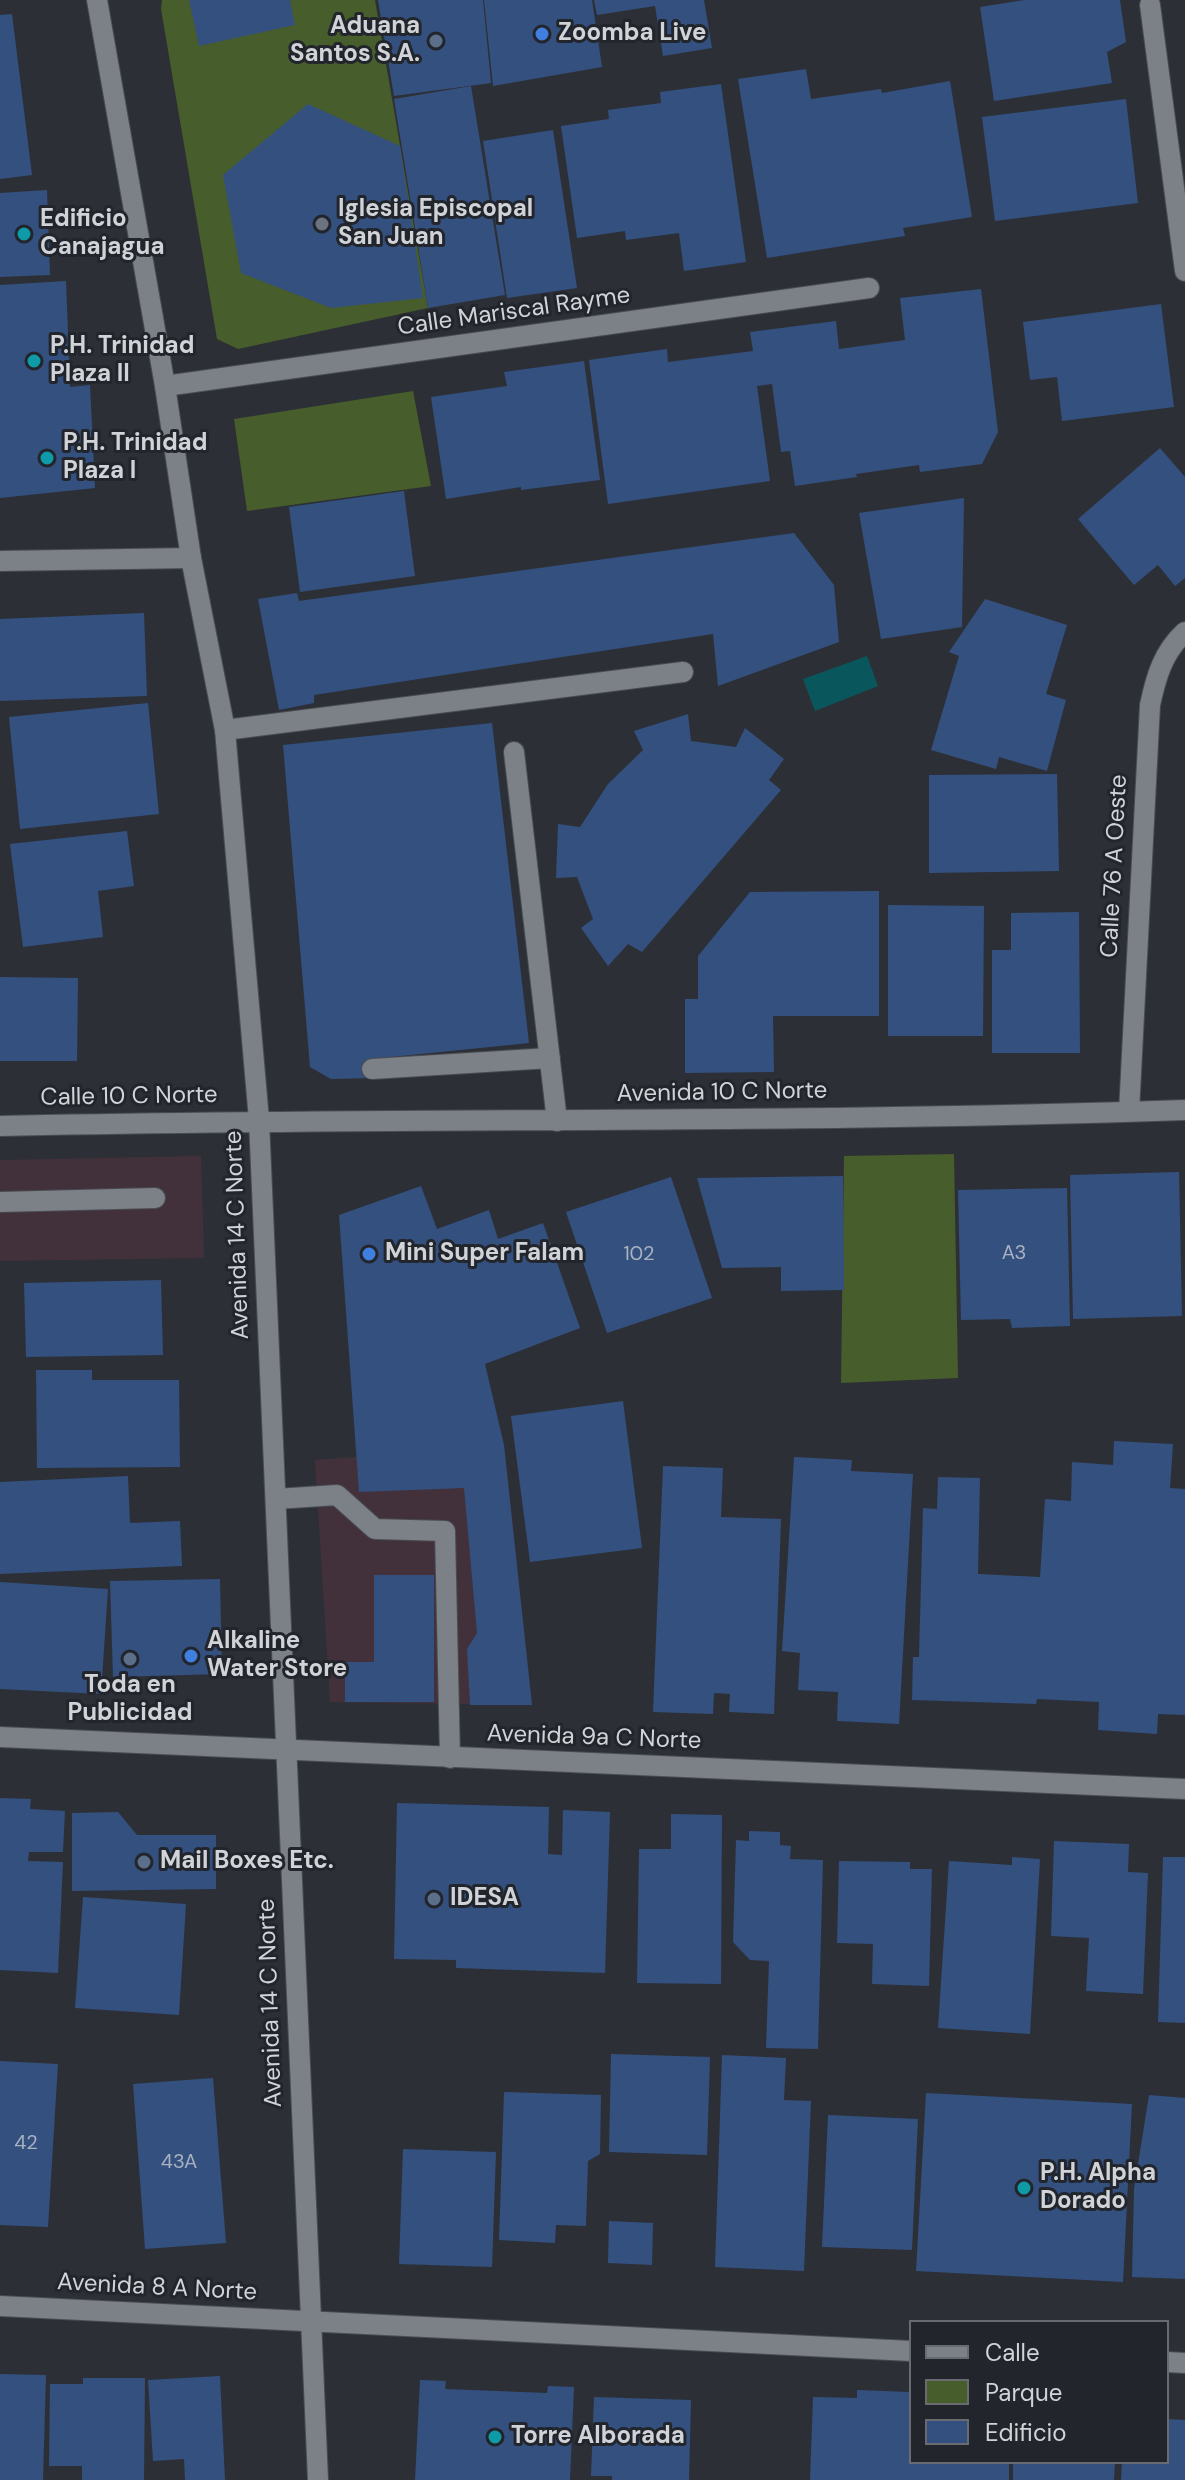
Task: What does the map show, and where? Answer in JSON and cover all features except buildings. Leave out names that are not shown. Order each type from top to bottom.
[{"type":"street","name":"Avenida 14 C Norte","points":[[97,0],[165,386],[191,558],[225,730],[259,1120],[318,2480]]},
{"type":"street","points":[[1150,5],[1185,271]]},
{"type":"street","name":"Calle Mariscal Rayme","points":[[165,386],[869,288]]},
{"type":"street","points":[[0,561],[191,558]]},
{"type":"street","name":"Calle 76 A Oeste","points":[[1129,1112],[1150,705],[1158,669],[1176,640],[1185,632]]},
{"type":"street","points":[[225,730],[683,672]]},
{"type":"street","points":[[514,752],[557,1121]]},
{"type":"street","points":[[372,1069],[550,1058]]},
{"type":"street","name":"Avenida 10 C Norte","points":[[259,1120],[557,1121],[1185,1110]]},
{"type":"street","name":"Calle 10 C Norte","points":[[0,1126],[259,1120]]},
{"type":"street","points":[[0,1202],[155,1198]]},
{"type":"street","points":[[276,1499],[337,1495],[375,1529],[445,1531],[450,1758]]},
{"type":"street","name":"Avenida 9a C Norte","points":[[0,1737],[1185,1789]]},
{"type":"street","name":"Avenida 8 A Norte","points":[[0,2306],[909,2351]]},
{"type":"shaded area","points":[[201,1156],[204,1258],[0,1261],[0,1160]]},
{"type":"shaded area","points":[[504,1445],[532,1705],[330,1702],[315,1460]]},
{"type":"green space","points":[[162,0],[375,0],[428,308],[238,349],[217,339],[161,9]]},
{"type":"green space","points":[[413,391],[431,486],[247,511],[234,419]]},
{"type":"green space","points":[[954,1154],[958,1378],[841,1383],[844,1156]]},
{"type":"water","points":[[867,656],[878,686],[815,711],[803,679]]},
{"type":"place","name":"Zoomba Live","points":[[542,34]]},
{"type":"place","name":"Aduana Santos S.A.","points":[[436,41]]},
{"type":"place","name":"Iglesia Episcopal San Juan","points":[[322,224]]},
{"type":"place","name":"Edificio Canajagua","points":[[24,234]]},
{"type":"place","name":"P.H. Trinidad Plaza II","points":[[34,361]]},
{"type":"place","name":"P.H. Trinidad Plaza I","points":[[47,458]]},
{"type":"place","name":"Mini Super Falam","points":[[369,1254]]},
{"type":"place","name":"Alkaline Water Store","points":[[191,1656]]},
{"type":"place","name":"Toda en Publicidad","points":[[130,1659]]},
{"type":"place","name":"Mail Boxes Etc.","points":[[144,1862]]},
{"type":"place","name":"IDESA","points":[[434,1899]]},
{"type":"place","name":"P.H. Alpha Dorado","points":[[1024,2188]]},
{"type":"place","name":"Torre Alborada","points":[[495,2437]]}]
